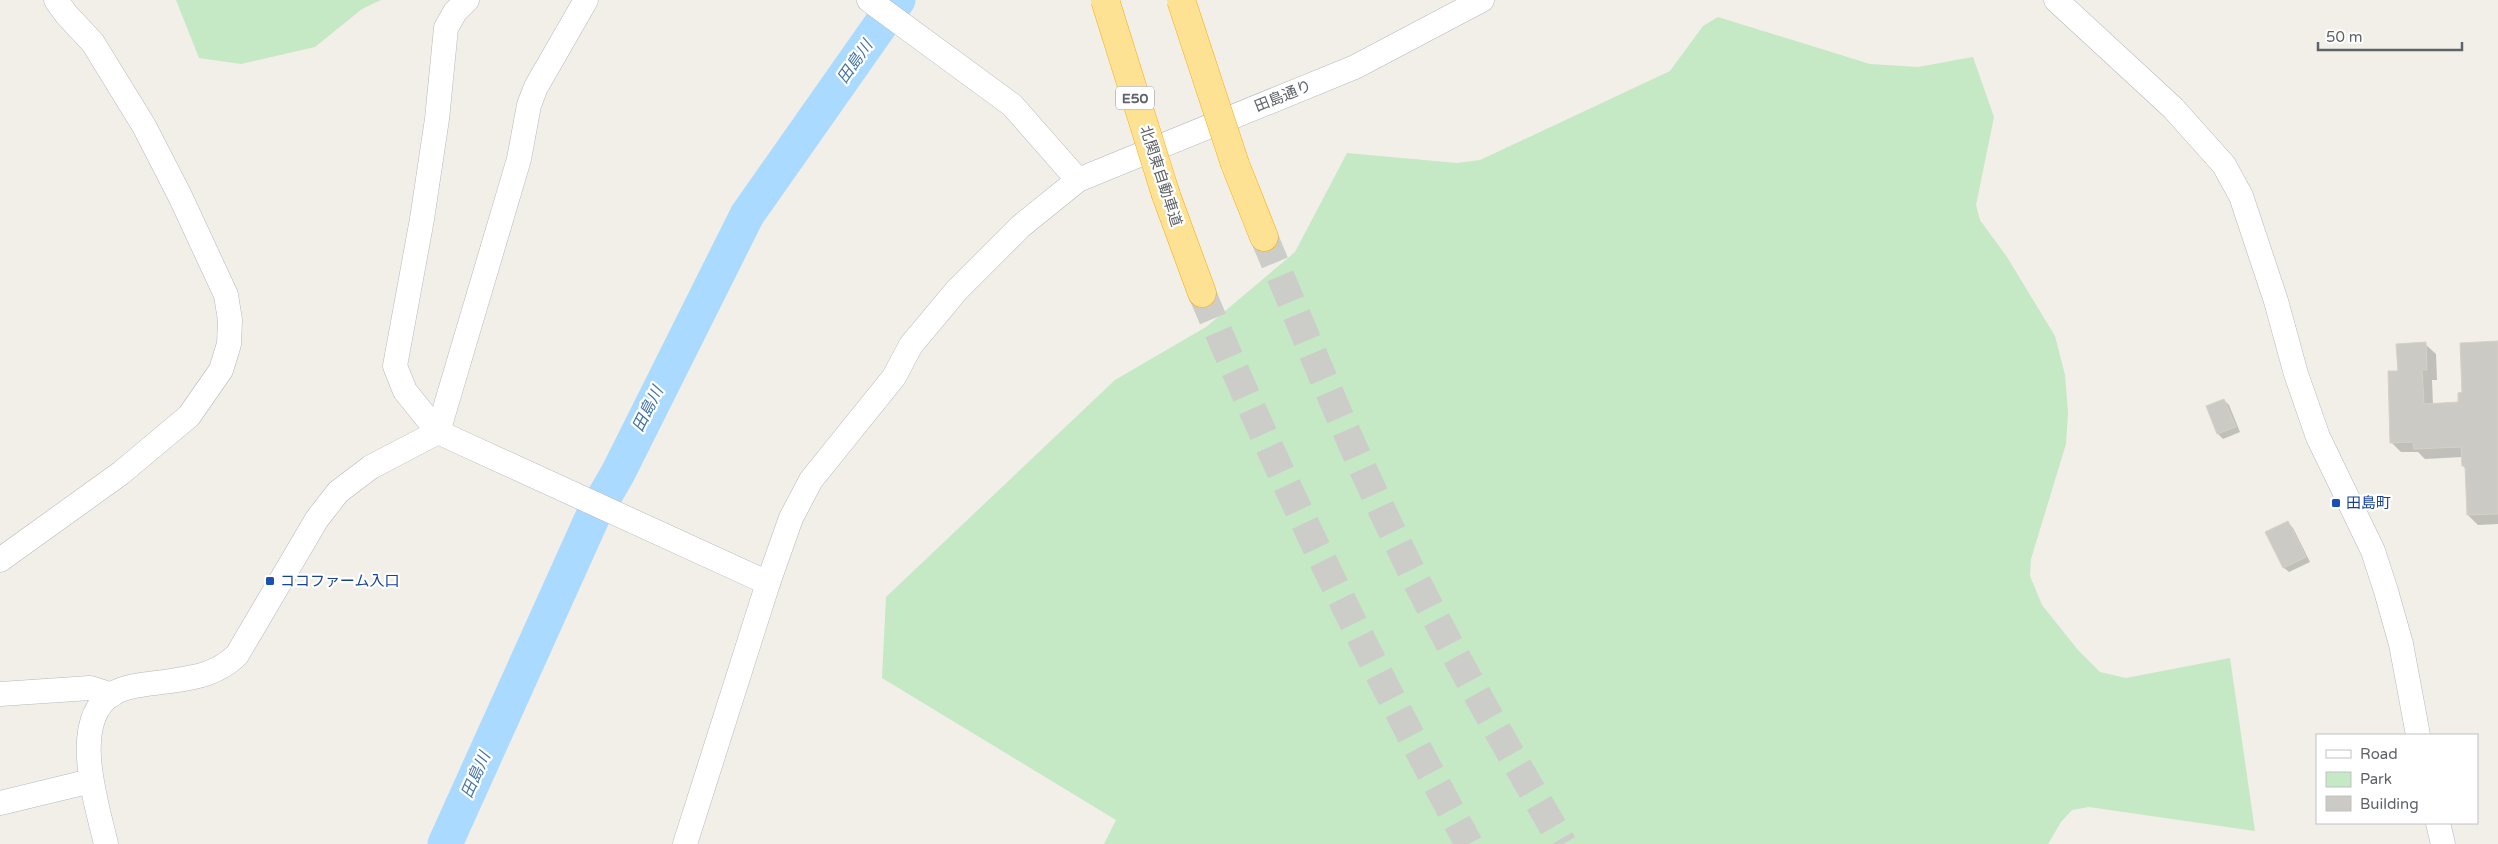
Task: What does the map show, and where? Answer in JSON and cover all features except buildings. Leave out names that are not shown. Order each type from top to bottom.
[{"type":"highway","name":"北関東自動車道","points":[[1104,0],[1166,195],[1202,293]]},
{"type":"highway","points":[[1181,0],[1235,164],[1264,237]]},
{"type":"street","points":[[0,560],[121,473],[189,416],[221,370],[229,344],[230,320],[226,295],[180,196],[144,126],[93,43],[66,14],[56,0]]},
{"type":"street","points":[[467,0],[455,12],[446,28],[437,119],[422,219],[395,366],[405,391],[438,432],[768,583]]},
{"type":"street","points":[[106,844],[91,781],[90,723],[101,705],[112,695],[130,687],[214,673],[226,666],[237,656],[317,519],[338,492],[371,467],[438,432],[519,159],[529,105],[536,87],[586,0]]},
{"type":"street","points":[[869,0],[1012,105],[1078,180]]},
{"type":"street","name":"田島通り","points":[[686,844],[768,583],[791,518],[811,480],[894,377],[911,345],[957,290],[1021,226],[1078,180],[1355,66],[1482,0]]},
{"type":"street","points":[[2056,0],[2173,108],[2224,165],[2240,196],[2276,301],[2296,374],[2318,437],[2373,551],[2401,644],[2418,734]]},
{"type":"street","points":[[0,694],[90,688],[112,695]]},
{"type":"street","points":[[0,803],[91,781]]},
{"type":"street","points":[[2438,824],[2444,844]]},
{"type":"green space","points":[[176,0],[381,0],[362,9],[315,47],[241,64],[199,58]]},
{"type":"green space","points":[[1718,17],[1870,64],[1918,67],[1973,57],[1994,117],[1976,205],[1980,220],[2007,257],[2055,336],[2065,375],[2068,413],[2066,444],[2031,559],[2030,576],[2042,605],[2078,650],[2100,672],[2126,678],[2230,658],[2255,831],[2089,807],[2072,810],[2061,822],[2048,844],[1104,844],[1116,820],[882,678],[886,597],[1115,380],[1206,327],[1295,252],[1347,153],[1457,163],[1480,160],[1670,71],[1703,26]]},
{"type":"waterway","name":"田島川","points":[[445,844],[593,516],[618,473],[747,215],[898,0]]},
{"type":"tunnel","points":[[1264,237],[1356,454],[1409,566],[1473,686],[1563,844]]},
{"type":"tunnel","points":[[1202,293],[1263,434],[1328,572],[1397,709],[1469,844]]},
{"type":"place","name":"田島町","points":[[2336,503]]},
{"type":"place","name":"ココファーム入口","points":[[270,581]]}]
